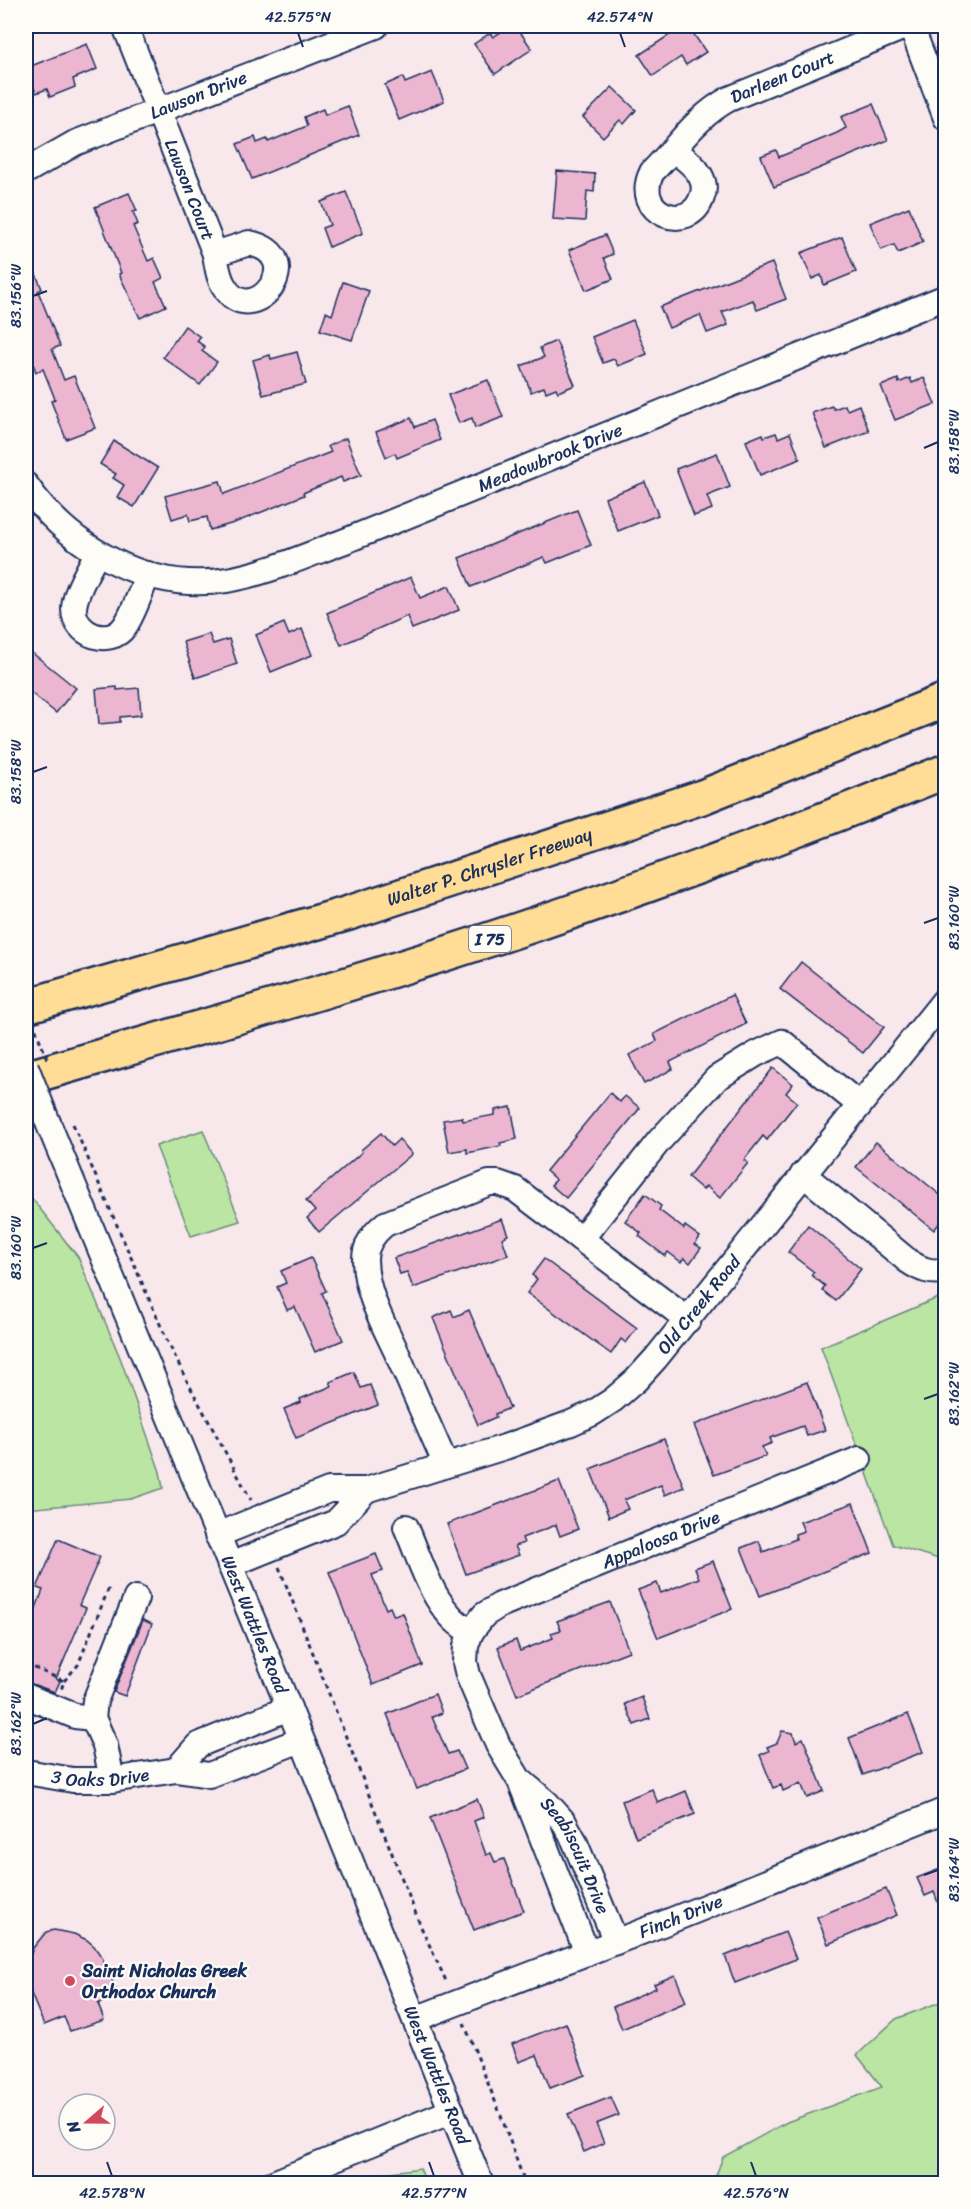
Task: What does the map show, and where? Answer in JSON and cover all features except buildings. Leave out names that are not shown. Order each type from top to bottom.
[{"type":"highway","name":"Walter P. Chrysler Freeway","points":[[26,1006],[350,913],[692,801],[945,700]]},
{"type":"highway","name":"I 75","points":[[26,1078],[320,993],[520,929],[741,852],[945,771]]},
{"type":"street","name":"Lawson Court","points":[[125,26],[214,254]]},
{"type":"street","name":"Lawson Drive","points":[[26,171],[75,143],[376,26]]},
{"type":"street","points":[[909,26],[945,118]]},
{"type":"street","name":"Darleen Court","points":[[673,149],[707,113],[729,99],[909,26]]},
{"type":"street","name":"Meadowbrook Drive","points":[[26,485],[53,520],[70,535],[97,553],[123,566],[178,580],[210,582],[243,577],[290,562],[945,297]]},
{"type":"street","points":[[97,553],[75,601],[74,611],[76,620],[82,629],[90,634],[109,637],[125,627],[148,574]]},
{"type":"street","name":"Old Creek Road","points":[[218,1535],[329,1490],[366,1490],[505,1447],[593,1413],[613,1400],[636,1380],[688,1320],[945,999]]},
{"type":"street","points":[[581,1239],[659,1141],[717,1078],[756,1054],[782,1042],[860,1105]]},
{"type":"street","name":"West Wattles Road","points":[[26,1067],[60,1122],[218,1535],[481,2184]]},
{"type":"street","points":[[803,1174],[921,1270],[934,1273],[945,1271]]},
{"type":"street","points":[[446,1465],[369,1284],[365,1256],[369,1243],[385,1224],[483,1185],[498,1183],[514,1189],[688,1320]]},
{"type":"street","name":"Appaloosa Drive","points":[[471,1632],[484,1615],[500,1605],[859,1459]]},
{"type":"street","name":"Old Creek Road","points":[[230,1565],[336,1522],[366,1490]]},
{"type":"street","points":[[405,1527],[444,1609],[454,1621],[471,1632]]},
{"type":"street","points":[[112,1780],[105,1744],[93,1718],[95,1701],[136,1598]]},
{"type":"street","name":"Seabiscuit Drive","points":[[471,1632],[466,1646],[465,1662],[468,1675],[498,1745],[520,1781],[587,1953]]},
{"type":"street","points":[[26,1696],[75,1716],[93,1718]]},
{"type":"street","name":"3 Oaks Drive","points":[[176,1770],[198,1745],[289,1708]]},
{"type":"street","name":"3 Oaks Drive","points":[[26,1772],[73,1780],[112,1780],[176,1770],[209,1775],[302,1740]]},
{"type":"street","name":"Seabiscuit Drive","points":[[520,1781],[547,1803],[564,1822],[574,1840],[616,1942]]},
{"type":"street","name":"Finch Drive","points":[[415,2019],[616,1942],[945,1810]]},
{"type":"street","points":[[271,2184],[452,2111]]},
{"type":"path","points":[[60,1122],[187,1381],[253,1503]]},
{"type":"path","points":[[278,1564],[421,1927],[448,1986]]},
{"type":"path","points":[[58,1698],[64,1681],[78,1665],[110,1584]]},
{"type":"path","points":[[26,1664],[64,1681]]},
{"type":"path","points":[[461,2016],[503,2121],[525,2184]]},
{"type":"green space","points":[[203,1130],[240,1221],[191,1236],[156,1146]]},
{"type":"green space","points":[[26,1191],[78,1257],[121,1360],[160,1472],[163,1488],[131,1499],[26,1509]]},
{"type":"green space","points":[[945,1295],[945,1561],[893,1545],[821,1347]]},
{"type":"green space","points":[[945,2000],[945,2183],[713,2183],[723,2157],[787,2122],[882,2087],[857,2055],[896,2019]]},
{"type":"green space","points":[[420,2168],[426,2183],[327,2183],[340,2179]]},
{"type":"place","name":"Saint Nicholas Greek Orthodox Church","points":[[70,1981]]}]
